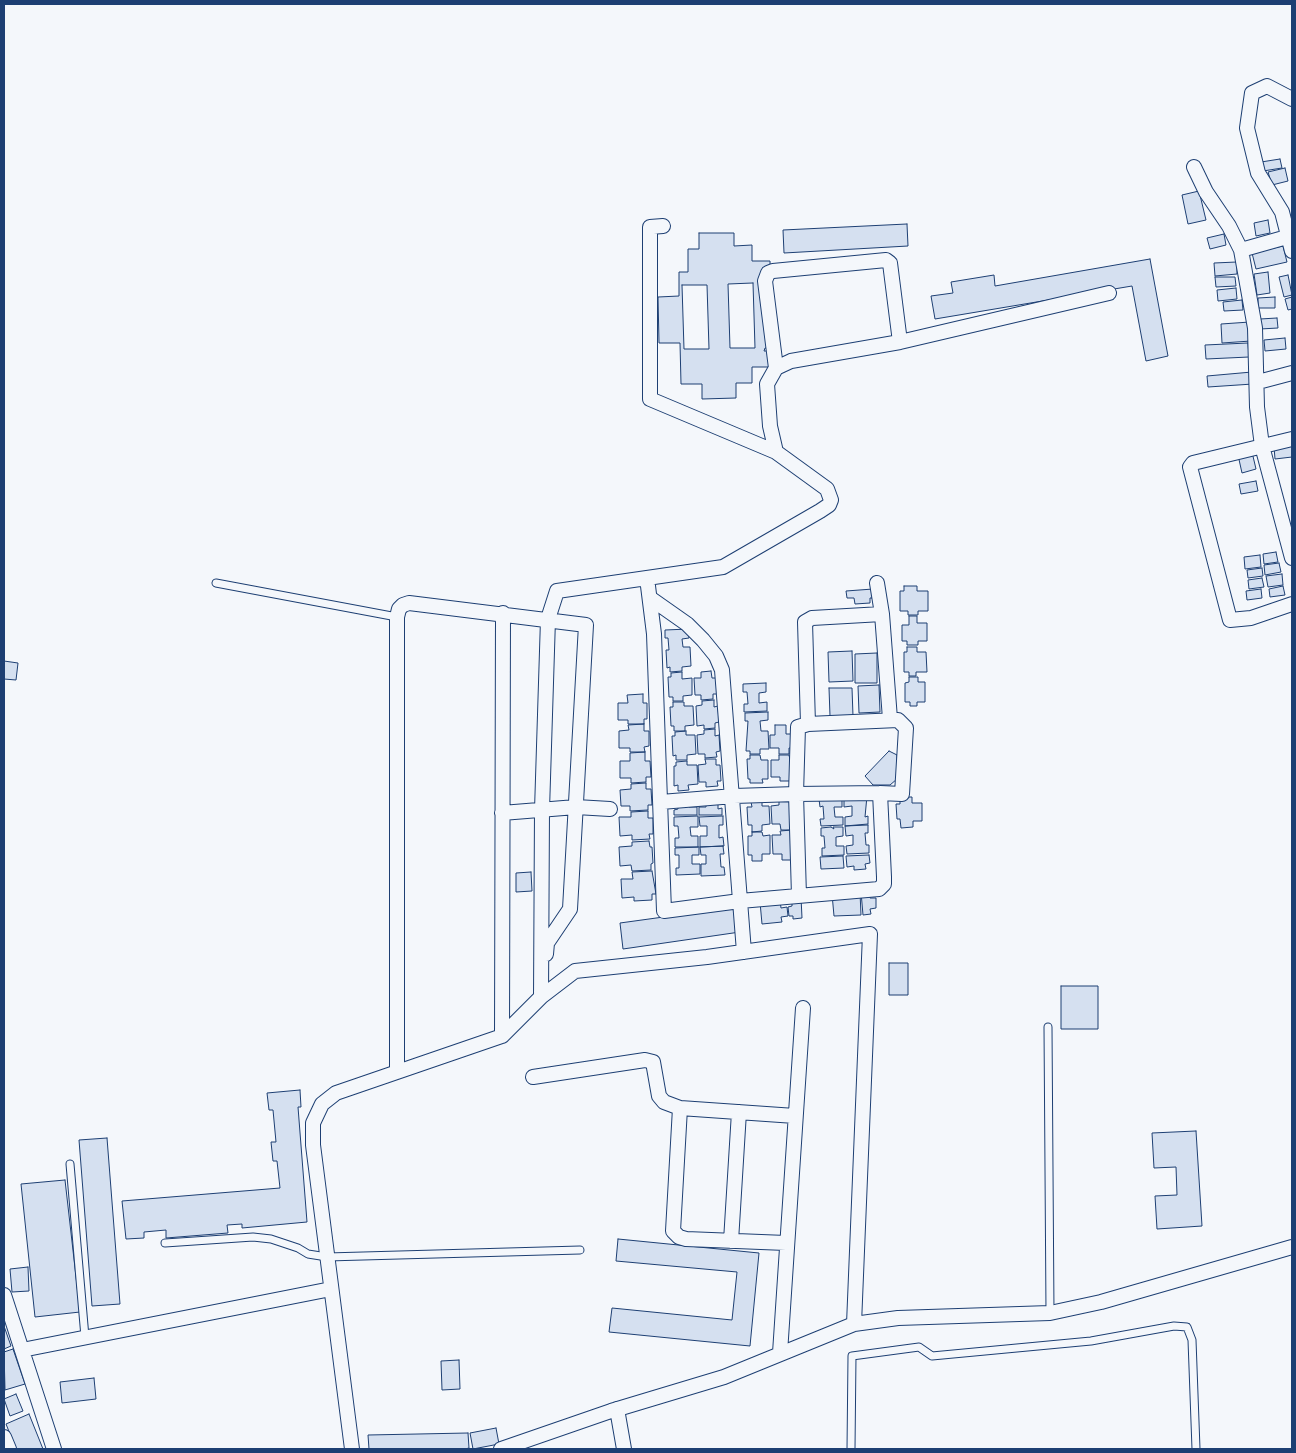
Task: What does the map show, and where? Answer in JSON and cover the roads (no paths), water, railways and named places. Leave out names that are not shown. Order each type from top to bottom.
[{"type":"street","points":[[1292,99],[1267,86],[1252,93],[1247,128],[1258,173],[1287,211],[1287,238],[1292,251]]},
{"type":"street","points":[[1194,167],[1206,192],[1229,226],[1241,250],[1255,328],[1258,382],[1257,407],[1262,446],[1292,558]]},
{"type":"street","points":[[541,996],[542,810],[548,620],[557,591],[723,567],[829,505],[830,494],[827,489],[776,452],[650,399],[650,227],[663,226]]},
{"type":"street","points":[[1241,250],[1287,238]]},
{"type":"street","points":[[776,452],[770,426],[767,384],[776,368],[765,281],[768,273],[886,260],[890,263],[900,342]]},
{"type":"street","points":[[776,368],[791,362],[900,342],[1109,293]]},
{"type":"street","points":[[1258,382],[1292,374]]},
{"type":"street","points":[[1292,439],[1193,463],[1190,466],[1230,620],[1251,618],[1292,604]]},
{"type":"street","points":[[647,578],[654,634],[664,911],[740,901],[879,889],[884,884],[880,793]]},
{"type":"street","points":[[877,583],[882,614],[890,719]]},
{"type":"street","points":[[650,598],[686,624],[703,640],[716,656],[722,670],[734,796],[744,952]]},
{"type":"street","points":[[397,1072],[397,617],[399,609],[409,603],[503,613],[586,625],[570,909],[547,943],[541,996]]},
{"type":"street","points":[[502,1036],[503,613]]},
{"type":"street","points":[[808,724],[805,622],[812,618],[882,614]]},
{"type":"street","points":[[661,802],[734,796],[796,794],[904,792],[906,728],[898,720],[808,724],[798,727],[796,794],[799,896]]},
{"type":"street","points":[[502,814],[576,807],[610,809]]},
{"type":"street","points":[[352,1449],[313,1145],[313,1123],[322,1104],[336,1093],[502,1036],[541,996],[575,971],[744,952],[870,934],[854,1324]]},
{"type":"street","points":[[780,1353],[802,1008]]},
{"type":"street","points":[[533,1077],[645,1060],[653,1062],[660,1096],[664,1102],[680,1108],[795,1116]]},
{"type":"street","points":[[680,1108],[673,1231],[678,1237],[686,1239],[786,1243]]},
{"type":"street","points":[[731,1241],[738,1112]]},
{"type":"street","points":[[501,1449],[617,1409],[724,1377],[854,1324],[898,1318],[1050,1313],[1101,1302],[1292,1247]]},
{"type":"street","points":[[22,1350],[331,1289]]},
{"type":"street","points":[[4,1295],[54,1449]]},
{"type":"street","points":[[617,1409],[624,1449]]},
{"type":"street","points":[[4,1436],[9,1449]]},
{"type":"lane","points":[[216,583],[397,617]]},
{"type":"lane","points":[[1048,1027],[1050,1313]]},
{"type":"lane","points":[[70,1164],[85,1337]]},
{"type":"lane","points":[[165,1243],[253,1237],[271,1239],[298,1248],[308,1254],[327,1257],[580,1250]]},
{"type":"lane","points":[[850,1449],[852,1356],[919,1347],[932,1356],[1090,1341],[1174,1326],[1187,1327],[1192,1340],[1196,1449]]}]
